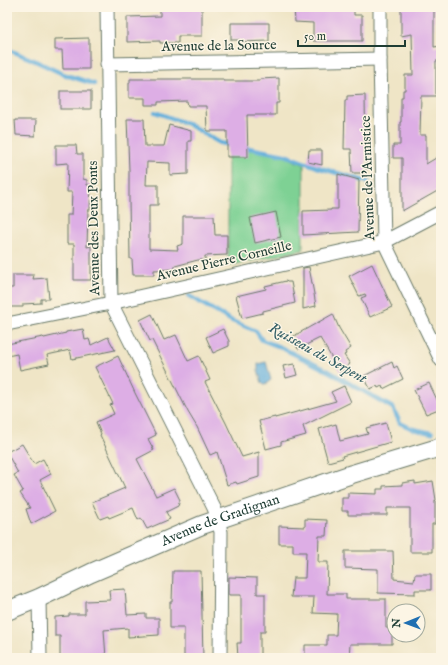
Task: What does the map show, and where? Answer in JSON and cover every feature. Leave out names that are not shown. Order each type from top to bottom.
[{"type":"main road","name":"Avenue de Gradignan","points":[[7,611],[202,525],[352,474],[441,447]]},
{"type":"street","name":"Avenue des Deux Ponts","points":[[107,7],[111,303],[211,501],[218,519],[221,532],[220,658]]},
{"type":"street","name":"Avenue de l'Armistice","points":[[380,7],[384,242],[441,360]]},
{"type":"street","name":"Avenue de la Source","points":[[107,64],[380,59]]},
{"type":"street","name":"Avenue Pierre Corneille","points":[[7,324],[111,303],[384,242],[441,212]]},
{"type":"street","points":[[39,598],[40,658]]},
{"type":"green space","points":[[228,144],[287,157],[304,164],[303,250],[228,266]]},
{"type":"water","points":[[266,362],[271,380],[264,384],[262,383],[258,370],[258,364]]},
{"type":"building","points":[[160,7],[202,7],[202,36],[178,36],[178,43],[160,43],[160,41],[127,42],[127,17],[160,16]]},
{"type":"building","points":[[294,7],[354,7],[354,15],[362,15],[362,41],[313,41],[313,23],[295,22]]},
{"type":"building","points":[[401,7],[434,7],[434,47],[441,46],[441,61],[436,61],[436,96],[421,96],[420,135],[426,135],[426,164],[441,155],[441,189],[402,211],[402,158],[393,158],[393,145],[400,145],[401,97],[403,97],[403,90],[405,90],[405,75],[413,75],[412,34],[401,36]]},
{"type":"building","points":[[231,23],[269,23],[269,41],[240,42],[240,40],[231,40]]},
{"type":"building","points":[[89,38],[89,69],[63,69],[62,50],[55,50],[55,39]]},
{"type":"building","points":[[279,78],[279,103],[276,103],[276,115],[247,115],[248,157],[227,157],[227,131],[207,131],[206,106],[188,106],[187,101],[158,102],[158,105],[145,105],[145,98],[129,98],[130,79],[223,79],[223,81],[260,81],[260,79]]},
{"type":"building","points":[[60,91],[91,91],[91,109],[60,109]]},
{"type":"building","points":[[365,95],[366,173],[352,173],[351,149],[344,149],[345,100],[347,100],[347,96]]},
{"type":"building","points":[[127,119],[144,119],[145,146],[164,146],[169,125],[191,131],[191,141],[188,141],[188,174],[170,175],[170,163],[147,162],[146,185],[158,185],[158,205],[149,205],[149,249],[178,250],[177,246],[183,244],[183,216],[214,216],[215,235],[227,235],[227,255],[205,256],[205,260],[198,260],[175,266],[175,269],[154,270],[154,275],[133,275],[132,259],[130,259]]},
{"type":"building","points":[[15,120],[36,120],[35,136],[16,135]]},
{"type":"building","points":[[56,145],[76,145],[77,154],[83,154],[83,179],[87,180],[87,185],[91,185],[90,210],[88,210],[87,247],[91,246],[91,280],[74,280],[74,244],[67,244],[67,215],[71,215],[72,192],[67,192],[68,163],[56,164]]},
{"type":"building","points":[[309,150],[322,150],[322,165],[308,162]]},
{"type":"building","points":[[338,174],[359,180],[358,232],[303,235],[303,211],[338,209]]},
{"type":"building","points":[[276,212],[281,237],[255,243],[250,218]]},
{"type":"building","points":[[372,264],[392,307],[370,317],[361,298],[366,296],[365,294],[359,296],[349,276]]},
{"type":"building","points":[[309,267],[316,306],[303,309],[303,268]]},
{"type":"building","points":[[13,275],[34,275],[33,279],[47,278],[49,299],[41,299],[41,303],[23,304],[23,307],[7,307],[7,288],[13,288]]},
{"type":"building","points":[[286,281],[291,282],[295,303],[242,318],[236,296],[266,289],[265,286]]},
{"type":"building","points":[[152,314],[164,340],[176,335],[188,361],[199,356],[210,380],[205,382],[242,457],[259,452],[259,477],[237,484],[236,482],[227,485],[217,452],[210,455],[152,340],[150,341],[140,320]]},
{"type":"building","points":[[333,314],[339,328],[351,348],[345,352],[346,354],[344,355],[350,364],[340,372],[320,338],[298,349],[292,337]]},
{"type":"building","points":[[83,329],[85,340],[89,339],[91,345],[108,337],[115,350],[72,359],[70,350],[47,355],[49,364],[20,370],[17,354],[7,356],[7,344],[44,338]]},
{"type":"building","points":[[223,329],[229,341],[229,346],[213,353],[206,337]]},
{"type":"building","points":[[118,356],[156,435],[148,439],[154,450],[137,459],[156,496],[174,488],[180,500],[178,506],[166,512],[170,519],[147,529],[141,518],[138,520],[133,508],[109,518],[108,516],[100,519],[92,502],[125,488],[100,435],[101,434],[96,422],[114,414],[110,405],[113,404],[95,367]]},
{"type":"building","points":[[392,362],[394,368],[397,366],[403,379],[383,389],[382,386],[378,388],[377,386],[370,389],[364,376]]},
{"type":"building","points":[[294,364],[297,375],[286,378],[283,366]]},
{"type":"building","points":[[429,383],[441,408],[426,414],[414,390]]},
{"type":"building","points":[[344,386],[351,402],[303,426],[306,435],[281,442],[281,445],[266,449],[259,421],[336,401],[331,392]]},
{"type":"building","points":[[386,423],[391,442],[342,456],[343,458],[328,462],[319,429],[336,424],[340,441],[368,434],[366,428]]},
{"type":"building","points":[[22,444],[34,464],[43,459],[51,474],[40,480],[55,511],[31,524],[26,509],[30,508],[20,493],[23,491],[14,475],[18,473],[7,453]]},
{"type":"building","points":[[415,481],[415,484],[433,481],[436,500],[435,524],[432,524],[432,552],[410,552],[410,508],[387,508],[387,515],[348,515],[348,511],[342,511],[342,498],[348,498],[348,493],[377,494],[377,489],[383,489],[383,486],[402,485],[402,483]]},
{"type":"building","points":[[305,519],[327,520],[326,536],[319,536],[318,562],[328,562],[327,594],[346,594],[346,599],[386,599],[386,643],[392,644],[350,644],[349,658],[305,658],[305,645],[327,645],[327,635],[336,635],[337,614],[313,613],[314,597],[291,597],[293,578],[305,578],[306,552],[293,552],[293,544],[279,544],[279,526],[305,527]]},
{"type":"building","points":[[345,551],[393,551],[394,579],[414,581],[415,574],[431,574],[431,590],[415,590],[415,594],[378,593],[378,569],[345,568]]},
{"type":"building","points":[[173,571],[201,571],[203,658],[184,658],[184,628],[170,628],[170,602],[172,602]]},
{"type":"building","points":[[229,577],[257,578],[257,594],[265,594],[265,632],[260,632],[260,658],[238,658],[237,643],[241,643],[241,595],[229,595]]},
{"type":"building","points":[[125,589],[127,615],[146,614],[146,618],[159,618],[159,635],[128,637],[128,628],[104,630],[106,658],[60,658],[60,636],[55,636],[55,617],[69,616],[69,614],[85,614],[85,601],[110,600],[109,590]]},
{"type":"waterway","name":"Ruisseau du Serpent","points":[[7,49],[63,74],[94,84]]},
{"type":"waterway","name":"Ruisseau du Serpent","points":[[155,112],[188,124],[220,143],[231,145]]},
{"type":"waterway","name":"Ruisseau du Serpent","points":[[243,147],[285,155],[317,167],[368,182]]},
{"type":"waterway","name":"Ruisseau du Serpent","points":[[189,296],[232,321],[256,331],[262,340],[280,347],[328,371],[393,408],[400,423],[413,429],[432,433]]}]
